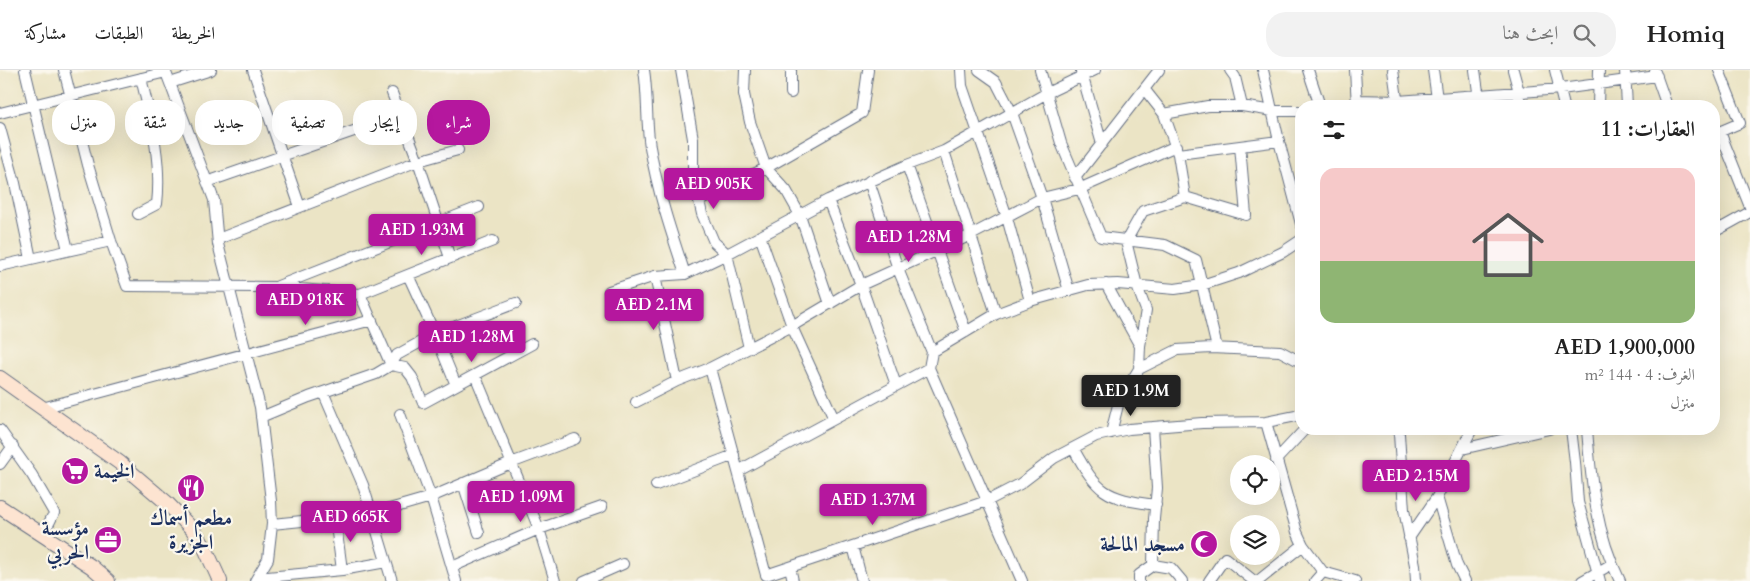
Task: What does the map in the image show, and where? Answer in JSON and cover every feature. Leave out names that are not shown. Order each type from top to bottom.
[{"type":"main road","points":[[0,378],[120,463],[167,503],[193,530],[205,548],[220,581]]},
{"type":"main road","points":[[0,508],[92,567],[108,581]]},
{"type":"street","points":[[25,70],[68,250]]},
{"type":"street","points":[[64,70],[88,165],[127,286],[276,286],[360,294],[493,241]]},
{"type":"street","points":[[170,83],[211,70]]},
{"type":"street","points":[[253,70],[300,208]]},
{"type":"street","points":[[644,70],[647,88],[650,146],[664,210],[685,274]]},
{"type":"street","points":[[681,70],[693,139],[693,177],[702,214],[714,242],[727,254],[749,348]]},
{"type":"street","points":[[745,70],[744,94],[750,122],[766,168],[786,190],[800,215],[830,304]]},
{"type":"street","points":[[790,70],[791,93]]},
{"type":"street","points":[[699,201],[766,168],[862,113],[868,70]]},
{"type":"street","points":[[961,70],[962,86],[979,131],[1006,216],[1030,301]]},
{"type":"street","points":[[978,70],[996,82],[1012,113],[1042,198],[1069,290]]},
{"type":"street","points":[[1040,70],[1061,143],[1101,237],[1165,245],[1196,260],[1217,348]]},
{"type":"street","points":[[609,291],[655,276],[685,274],[727,254],[828,200],[869,181],[944,151],[1082,73],[1095,70]]},
{"type":"street","points":[[1075,178],[1159,70]]},
{"type":"street","points":[[1230,70],[1235,77],[1242,106]]},
{"type":"street","points":[[1263,70],[1295,201]]},
{"type":"street","points":[[1308,70],[1318,100]]},
{"type":"street","points":[[1355,70],[1357,100]]},
{"type":"street","points":[[1393,70],[1398,100]]},
{"type":"street","points":[[1433,70],[1438,100]]},
{"type":"street","points":[[1475,70],[1479,100]]},
{"type":"street","points":[[1513,70],[1520,100]]},
{"type":"street","points":[[1555,70],[1563,100]]},
{"type":"street","points":[[1599,70],[1599,100]]},
{"type":"street","points":[[1625,70],[1627,100]]},
{"type":"street","points":[[1719,70],[1740,123],[1720,132]]},
{"type":"street","points":[[0,113],[165,71],[214,200],[218,238],[261,417],[272,524],[268,559],[256,580]]},
{"type":"street","points":[[1082,73],[1102,144]]},
{"type":"street","points":[[1450,100],[1479,95],[1561,89],[1626,81],[1656,73],[1665,100]]},
{"type":"street","points":[[138,214],[157,204],[159,183],[157,148],[141,78]]},
{"type":"street","points":[[1144,90],[1164,114],[1177,150],[1185,197]]},
{"type":"street","points":[[392,93],[395,100]]},
{"type":"street","points":[[1164,114],[1208,106],[1242,106],[1273,111],[1295,111]]},
{"type":"street","points":[[0,128],[15,183],[31,259]]},
{"type":"street","points":[[207,182],[353,132]]},
{"type":"street","points":[[1720,140],[1750,207]]},
{"type":"street","points":[[636,402],[710,368],[792,326],[861,286],[971,235],[1042,198],[1079,189],[1177,150],[1240,146],[1279,141]]},
{"type":"street","points":[[412,145],[450,258]]},
{"type":"street","points":[[1111,433],[1120,401],[1139,369],[1140,346],[1146,310],[1137,286],[1126,241],[1143,211],[1185,197],[1246,215],[1240,146]]},
{"type":"street","points":[[218,238],[418,161],[458,150]]},
{"type":"street","points":[[944,151],[996,314]]},
{"type":"street","points":[[907,165],[966,332]]},
{"type":"street","points":[[869,181],[898,269],[932,352],[929,368],[1022,581]]},
{"type":"street","points":[[828,200],[896,386]]},
{"type":"street","points":[[276,286],[480,207]]},
{"type":"street","points":[[1720,225],[1750,212]]},
{"type":"street","points":[[760,236],[792,326],[834,419]]},
{"type":"street","points":[[0,266],[111,241]]},
{"type":"street","points":[[932,352],[996,314],[1030,301],[1088,285],[1106,284],[1175,289],[1202,285],[1239,273],[1283,252],[1295,244]]},
{"type":"street","points":[[408,275],[436,334],[456,385]]},
{"type":"street","points":[[655,276],[677,382]]},
{"type":"street","points":[[1106,284],[1140,346]]},
{"type":"street","points":[[360,294],[391,365]]},
{"type":"street","points":[[261,417],[323,392],[376,374],[391,365],[397,355],[436,334],[516,303]]},
{"type":"street","points":[[42,408],[247,355],[372,320]]},
{"type":"street","points":[[391,365],[405,368],[412,377],[423,403],[532,344]]},
{"type":"street","points":[[1139,369],[1177,350],[1217,348],[1280,351],[1295,359]]},
{"type":"street","points":[[710,368],[766,575],[987,501],[1020,484],[1054,458],[1096,436],[1129,429],[1202,423],[1266,422],[1295,416]]},
{"type":"street","points":[[738,471],[929,368]]},
{"type":"street","points":[[475,375],[539,529],[555,581]]},
{"type":"street","points":[[323,392],[363,485],[392,581]]},
{"type":"street","points":[[400,414],[431,497],[456,581]]},
{"type":"street","points":[[1266,422],[1275,455]]},
{"type":"street","points":[[1153,428],[1158,488],[1153,565]]},
{"type":"street","points":[[0,430],[32,474],[54,513],[49,523],[39,533]]},
{"type":"street","points":[[1280,456],[1299,435]]},
{"type":"street","points":[[1399,435],[1404,510],[1416,581]]},
{"type":"street","points":[[1409,538],[1437,497],[1469,435]]},
{"type":"street","points":[[1462,449],[1523,435]]},
{"type":"street","points":[[1572,435],[1576,462],[1578,502],[1599,576]]},
{"type":"street","points":[[1588,435],[1595,504],[1603,538],[1620,581]]},
{"type":"street","points":[[272,524],[372,514],[431,497],[511,463],[575,439]]},
{"type":"street","points":[[0,464],[13,446]]},
{"type":"street","points":[[1073,448],[1090,477],[1106,493],[1127,501],[1156,505]]},
{"type":"street","points":[[656,484],[734,455]]},
{"type":"street","points":[[1280,474],[1297,532],[1303,545],[1322,572],[1354,581]]},
{"type":"street","points":[[463,483],[480,533]]},
{"type":"street","points":[[1437,497],[1457,565],[1465,581]]},
{"type":"street","points":[[452,567],[539,529],[602,507]]},
{"type":"street","points":[[335,518],[342,570]]},
{"type":"street","points":[[1209,581],[1225,558],[1256,581],[1303,545]]},
{"type":"street","points":[[853,546],[862,581]]},
{"type":"street","points":[[256,580],[342,570],[386,562]]},
{"type":"street","points":[[584,581],[623,564]]},
{"type":"street","points":[[1582,581],[1599,576],[1612,564]]},
{"type":"street","points":[[1139,581],[1139,575],[1153,565],[1171,568],[1182,581]]},
{"type":"street","points":[[790,567],[793,581]]},
{"type":"street","points":[[1314,581],[1322,572]]},
{"type":"place","name":"الخيمة","points":[[75,471]]},
{"type":"place","name":"مطعم أسماك الجزيرة","points":[[191,488]]},
{"type":"place","name":"مؤسسة الحربي","points":[[108,540]]},
{"type":"place","name":"مسجد المالحة","points":[[1204,544]]}]
